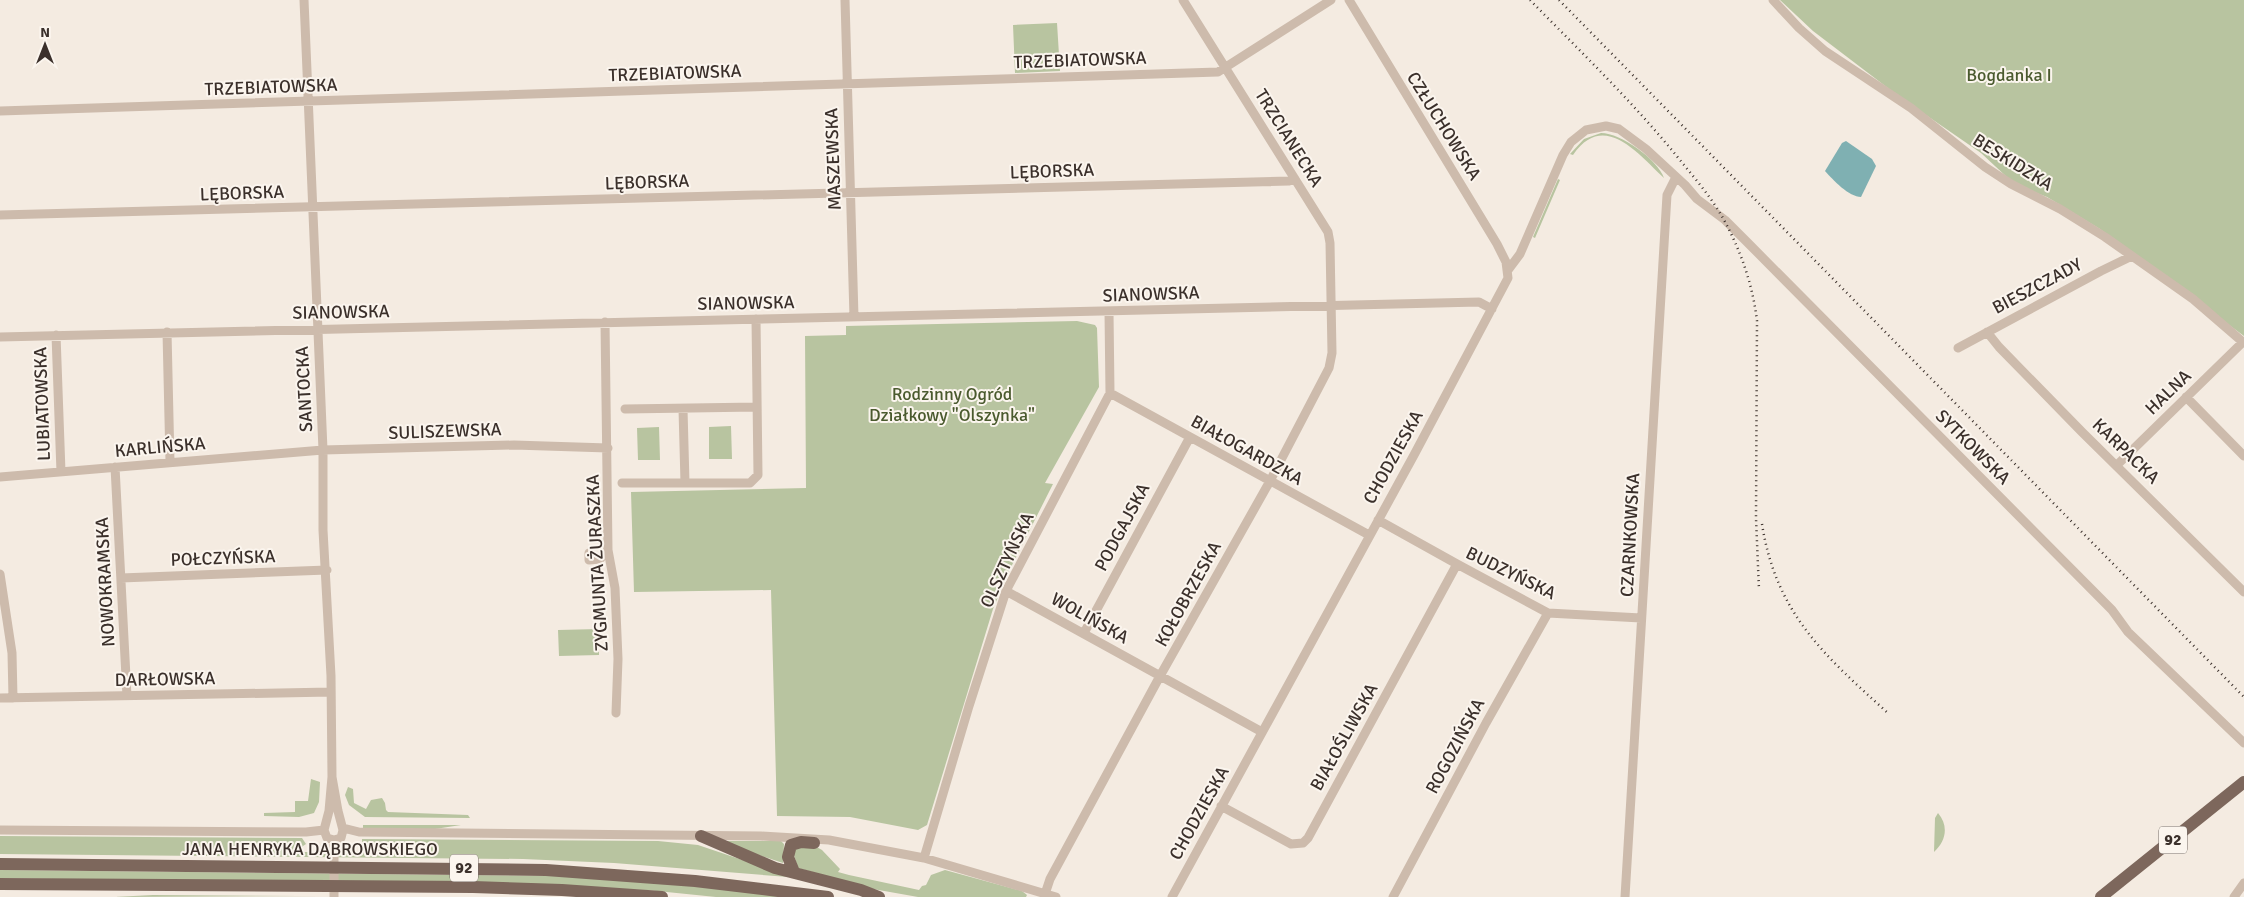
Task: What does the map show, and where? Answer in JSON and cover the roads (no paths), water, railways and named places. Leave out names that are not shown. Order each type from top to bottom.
[{"type":"main road","name":"92","points":[[2101,897],[2244,782]]},
{"type":"main road","points":[[700,836],[775,868],[861,890],[879,897]]},
{"type":"main road","points":[[794,872],[788,857],[791,845],[801,842],[814,843]]},
{"type":"main road","name":"JANA HENRYKA DĄBROWSKIEGO","points":[[0,864],[538,870],[695,880],[828,897]]},
{"type":"main road","name":"JANA HENRYKA DĄBROWSKIEGO","points":[[0,884],[473,887],[662,897]]},
{"type":"street","name":"SANTOCKA","points":[[304,0],[322,450],[323,530],[327,570],[331,692],[332,777],[330,811],[325,827]]},
{"type":"street","name":"MASZEWSKA","points":[[846,0],[854,317]]},
{"type":"street","name":"TRZCIANECKA","points":[[1183,0],[1328,232],[1330,243],[1330,305]]},
{"type":"street","name":"TRZEBIATOWSKA","points":[[0,112],[1218,72],[1332,0]]},
{"type":"street","name":"CZŁUCHOWSKA","points":[[1348,0],[1497,244],[1508,270]]},
{"type":"street","name":"BESKIDZKA","points":[[1772,0],[1825,51],[1911,108],[1985,167],[2011,184],[2073,217],[2132,256],[2192,299],[2243,343]]},
{"type":"street","name":"CHODZIESKA","points":[[1172,897],[1504,287],[1508,270],[1520,254],[1566,148],[1586,130],[1606,126],[1626,133],[1676,177]]},
{"type":"street","name":"CZARNKOWSKA","points":[[1625,897],[1667,195],[1676,177]]},
{"type":"street","name":"SYTKOWSKA","points":[[1676,177],[1697,199],[1725,220],[2112,610],[2128,632],[2244,743]]},
{"type":"street","name":"LĘBORSKA","points":[[0,216],[1289,181],[1295,179]]},
{"type":"street","name":"BIESZCZADY","points":[[1958,348],[2132,256]]},
{"type":"street","name":"SIANOWSKA","points":[[0,336],[1479,302],[1492,309]]},
{"type":"street","name":"KOŁOBRZESKA","points":[[1045,894],[1050,879],[1160,676],[1270,480],[1332,363],[1330,305]]},
{"type":"street","name":"OLSZTYŃSKA","points":[[924,858],[969,706],[1006,591],[1110,394],[1109,312]]},
{"type":"street","points":[[622,482],[750,482],[755,479],[758,474],[756,319]]},
{"type":"street","name":"ZYGMUNTA ŻURASZKA","points":[[605,322],[608,550],[615,588],[618,659],[616,712]]},
{"type":"street","points":[[167,332],[170,462]]},
{"type":"street","name":"KARPACKA","points":[[1987,332],[1999,347],[2244,592]]},
{"type":"street","name":"LUBIATOWSKA","points":[[56,335],[61,472]]},
{"type":"street","name":"HALNA","points":[[2116,465],[2243,343]]},
{"type":"street","name":"BIAŁOGARDZKA","points":[[1110,394],[1369,535]]},
{"type":"street","points":[[2186,396],[2244,456]]},
{"type":"street","points":[[625,409],[757,407]]},
{"type":"street","points":[[683,409],[685,483]]},
{"type":"street","name":"PODGAJSKA","points":[[1084,633],[1190,437]]},
{"type":"street","name":"SULISZEWSKA","points":[[322,450],[514,445],[608,448]]},
{"type":"street","name":"KARLIŃSKA","points":[[0,476],[322,450]]},
{"type":"street","name":"NOWOKRAMSKA","points":[[115,467],[127,696]]},
{"type":"street","name":"BUDZYŃSKA","points":[[1378,520],[1548,612],[1641,618]]},
{"type":"street","points":[[588,553],[589,560],[600,559],[608,550]]},
{"type":"street","name":"BIAŁOŚLIWSKA","points":[[1222,806],[1291,844],[1303,843],[1457,564]]},
{"type":"street","name":"POŁCZYŃSKA","points":[[121,578],[327,570]]},
{"type":"street","points":[[0,574],[12,653],[13,698]]},
{"type":"street","name":"WOLIŃSKA","points":[[1006,591],[1262,732]]},
{"type":"street","name":"ROGOZIŃSKA","points":[[1393,897],[1548,612]]},
{"type":"street","name":"DARŁOWSKA","points":[[0,698],[331,692]]},
{"type":"street","name":"SANTOCKA","points":[[332,777],[342,826]]},
{"type":"street","points":[[334,821],[342,826],[342,836],[334,840],[327,838],[325,827],[334,821]]},
{"type":"street","name":"JANA HENRYKA DĄBROWSKIEGO","points":[[342,826],[359,832],[770,836],[829,840],[924,858],[1056,897]]},
{"type":"street","name":"JANA HENRYKA DĄBROWSKIEGO","points":[[0,830],[296,832],[325,827]]},
{"type":"street","points":[[334,840],[334,897]]},
{"type":"street","points":[[2234,897],[2244,884]]},
{"type":"water","points":[[1846,141],[1872,159],[1876,166],[1861,197],[1846,191],[1825,171],[1842,143]]},
{"type":"railway","points":[[1530,0],[1666,143],[1715,205],[1741,256],[1753,295],[1757,321],[1756,518],[1759,590]]},
{"type":"railway","points":[[1559,0],[2244,697]]},
{"type":"railway","points":[[1762,524],[1769,556],[1779,584],[1791,608],[1824,652],[1889,714]]},
{"type":"park label","name":"Bogdanka I","points":[[2009,75]]},
{"type":"park label","name":"Rodzinny Ogród Działkowy \"Olszynka\"","points":[[952,404]]}]
